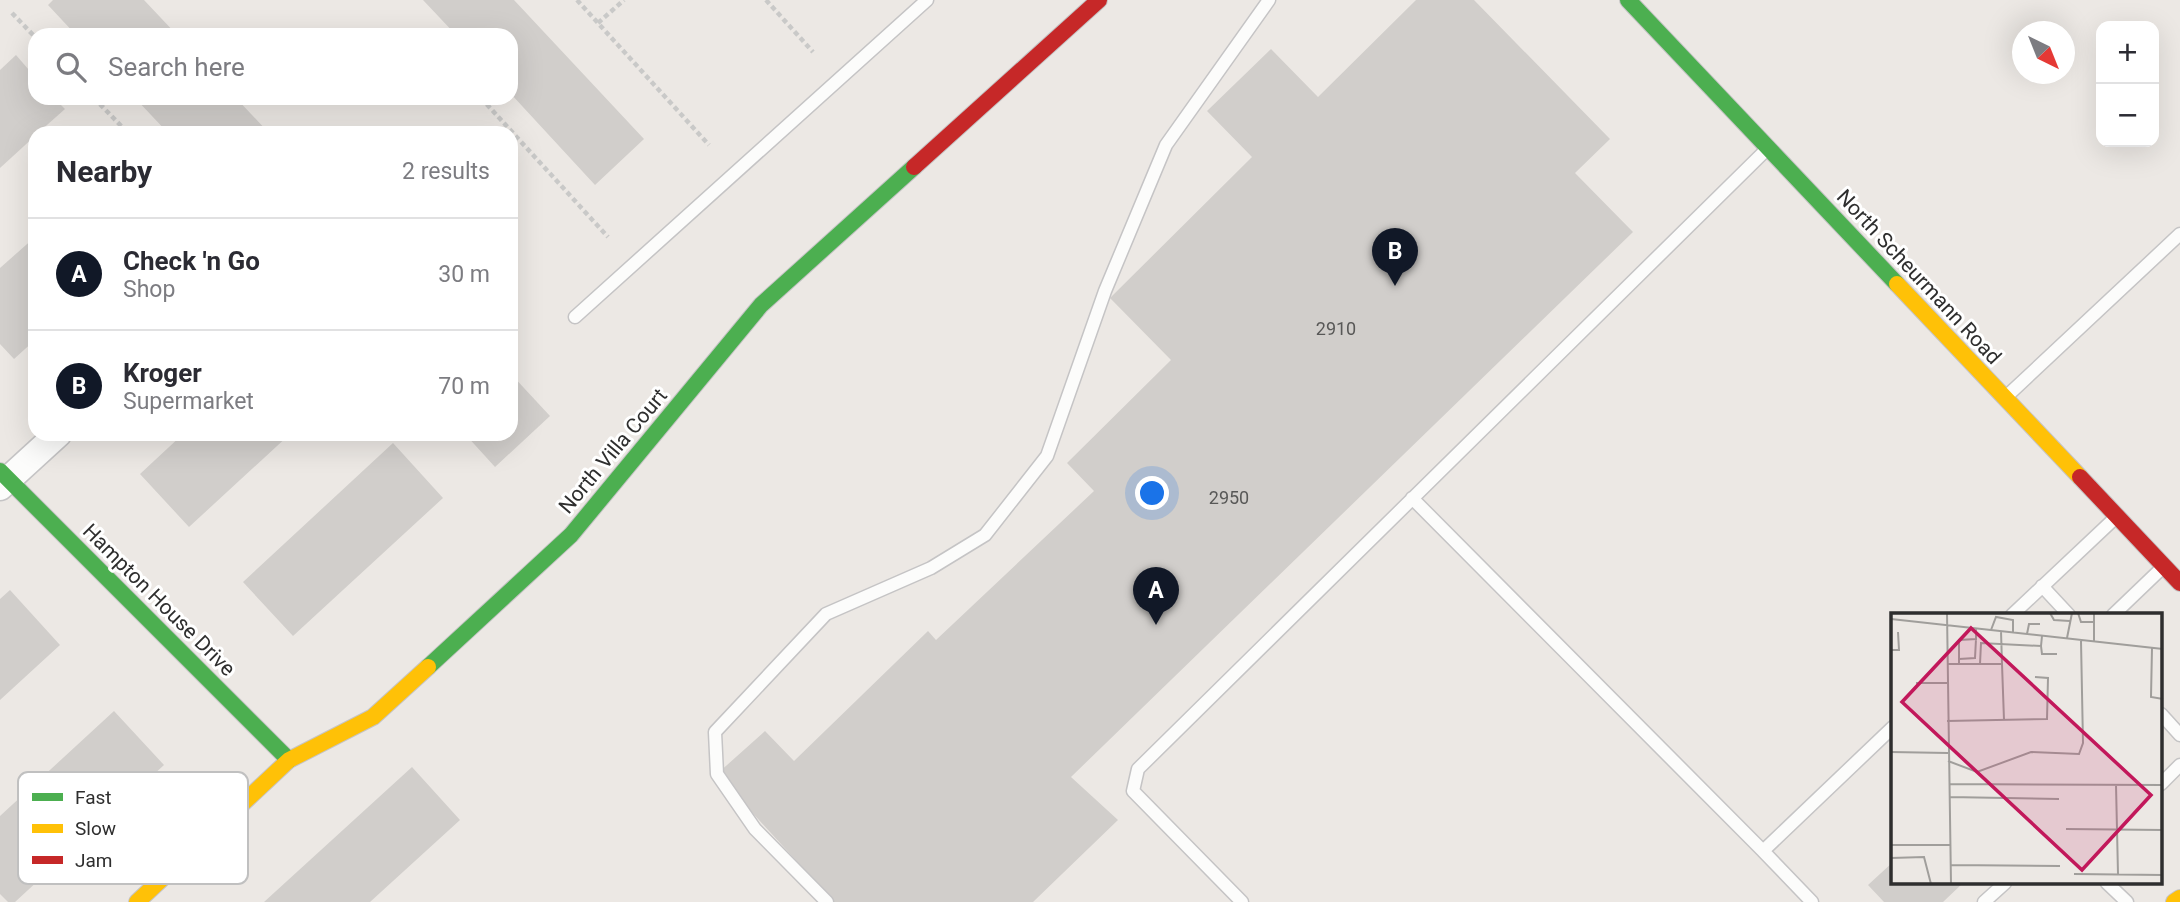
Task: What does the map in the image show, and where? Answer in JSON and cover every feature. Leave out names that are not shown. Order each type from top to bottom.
[{"type":"main road","name":"North Villa Court","points":[[248,798],[289,760],[373,717],[571,535],[761,305],[1099,0]]},
{"type":"main road","name":"North Scheurmann Road","points":[[1628,0],[2180,583]]},
{"type":"main road","name":"Hampton House Drive","points":[[3,479],[289,760]]},
{"type":"main road","name":"North Villa Court","points":[[137,902],[156,884]]},
{"type":"main road","points":[[2174,902],[2180,898]]},
{"type":"street","points":[[3,479],[49,441]]},
{"type":"lane","points":[[575,317],[927,0]]},
{"type":"lane","points":[[827,902],[755,828],[717,774],[715,732],[826,614],[931,568],[985,535],[1047,456],[1105,291],[1166,145],[1269,0]]},
{"type":"lane","points":[[1242,902],[1133,791],[1138,769],[1768,148]]},
{"type":"lane","points":[[2005,398],[2180,234]]},
{"type":"lane","points":[[1412,498],[1812,902]]},
{"type":"lane","points":[[2014,613],[2116,516]]},
{"type":"lane","points":[[2115,613],[2164,567]]},
{"type":"lane","points":[[2042,586],[2067,613]]},
{"type":"lane","points":[[2162,715],[2180,735]]},
{"type":"lane","points":[[1763,851],[1891,729]]},
{"type":"lane","points":[[2162,783],[2180,765]]},
{"type":"lane","points":[[1984,902],[2004,884]]},
{"type":"lane","points":[[2108,884],[2127,902]]},
{"type":"path","points":[[577,0],[709,145]]},
{"type":"path","points":[[598,23],[624,0]]},
{"type":"path","points":[[766,0],[813,52]]},
{"type":"path","points":[[12,13],[28,30]]},
{"type":"path","points":[[101,105],[121,126]]},
{"type":"path","points":[[487,105],[507,126]]},
{"type":"path","points":[[518,138],[608,237]]},
{"type":"building","points":[[53,0],[144,0],[170,28],[69,28],[48,5]]},
{"type":"building","points":[[423,0],[514,0],[644,139],[595,185],[518,102],[518,28],[449,28]]},
{"type":"building","points":[[1416,0],[1474,0],[1610,139],[1575,173],[1633,232],[1071,777],[1118,820],[1033,902],[834,902],[717,774],[765,731],[794,761],[928,631],[936,640],[1094,491],[1067,463],[1171,360],[1110,298],[1252,157],[1207,111],[1271,49],[1318,97]]},
{"type":"building","points":[[16,55],[28,69],[28,105],[61,105],[65,109],[46,126],[28,126],[28,142],[0,168],[0,70]]},
{"type":"building","points":[[142,105],[243,105],[262,126],[161,126]]},
{"type":"building","points":[[28,243],[28,346],[14,359],[0,344],[0,268]]},
{"type":"building","points":[[518,382],[550,416],[495,467],[471,441],[518,441]]},
{"type":"building","points":[[175,441],[282,441],[189,527],[140,474]]},
{"type":"building","points":[[393,443],[443,498],[293,636],[243,582]]},
{"type":"building","points":[[10,590],[60,645],[0,700],[0,599]]},
{"type":"building","points":[[114,711],[164,765],[156,772],[48,772]]},
{"type":"building","points":[[412,767],[460,820],[370,902],[264,902]]},
{"type":"building","points":[[18,799],[18,884],[35,884],[15,902],[8,902],[0,894],[0,816]]},
{"type":"building","points":[[1891,864],[1891,884],[1962,884],[1943,902],[1884,902],[1868,885]]},
{"type":"traffic: fast","points":[[1628,0],[1897,284]]},
{"type":"traffic: fast","points":[[428,667],[571,535],[761,305],[914,167]]},
{"type":"traffic: fast","points":[[0,471],[289,760]]},
{"type":"traffic: slow","points":[[1897,284],[2080,477]]},
{"type":"traffic: slow","points":[[248,798],[289,760],[373,717],[428,667]]},
{"type":"traffic: slow","points":[[137,902],[156,884]]},
{"type":"traffic: slow","points":[[2174,902],[2180,898]]},
{"type":"traffic: jam","points":[[914,167],[1099,0]]},
{"type":"traffic: jam","points":[[2080,477],[2180,583]]},
{"type":"place","name":"Kroger","points":[[1395,286]]},
{"type":"place","name":"Check 'n Go","points":[[1156,625]]}]
